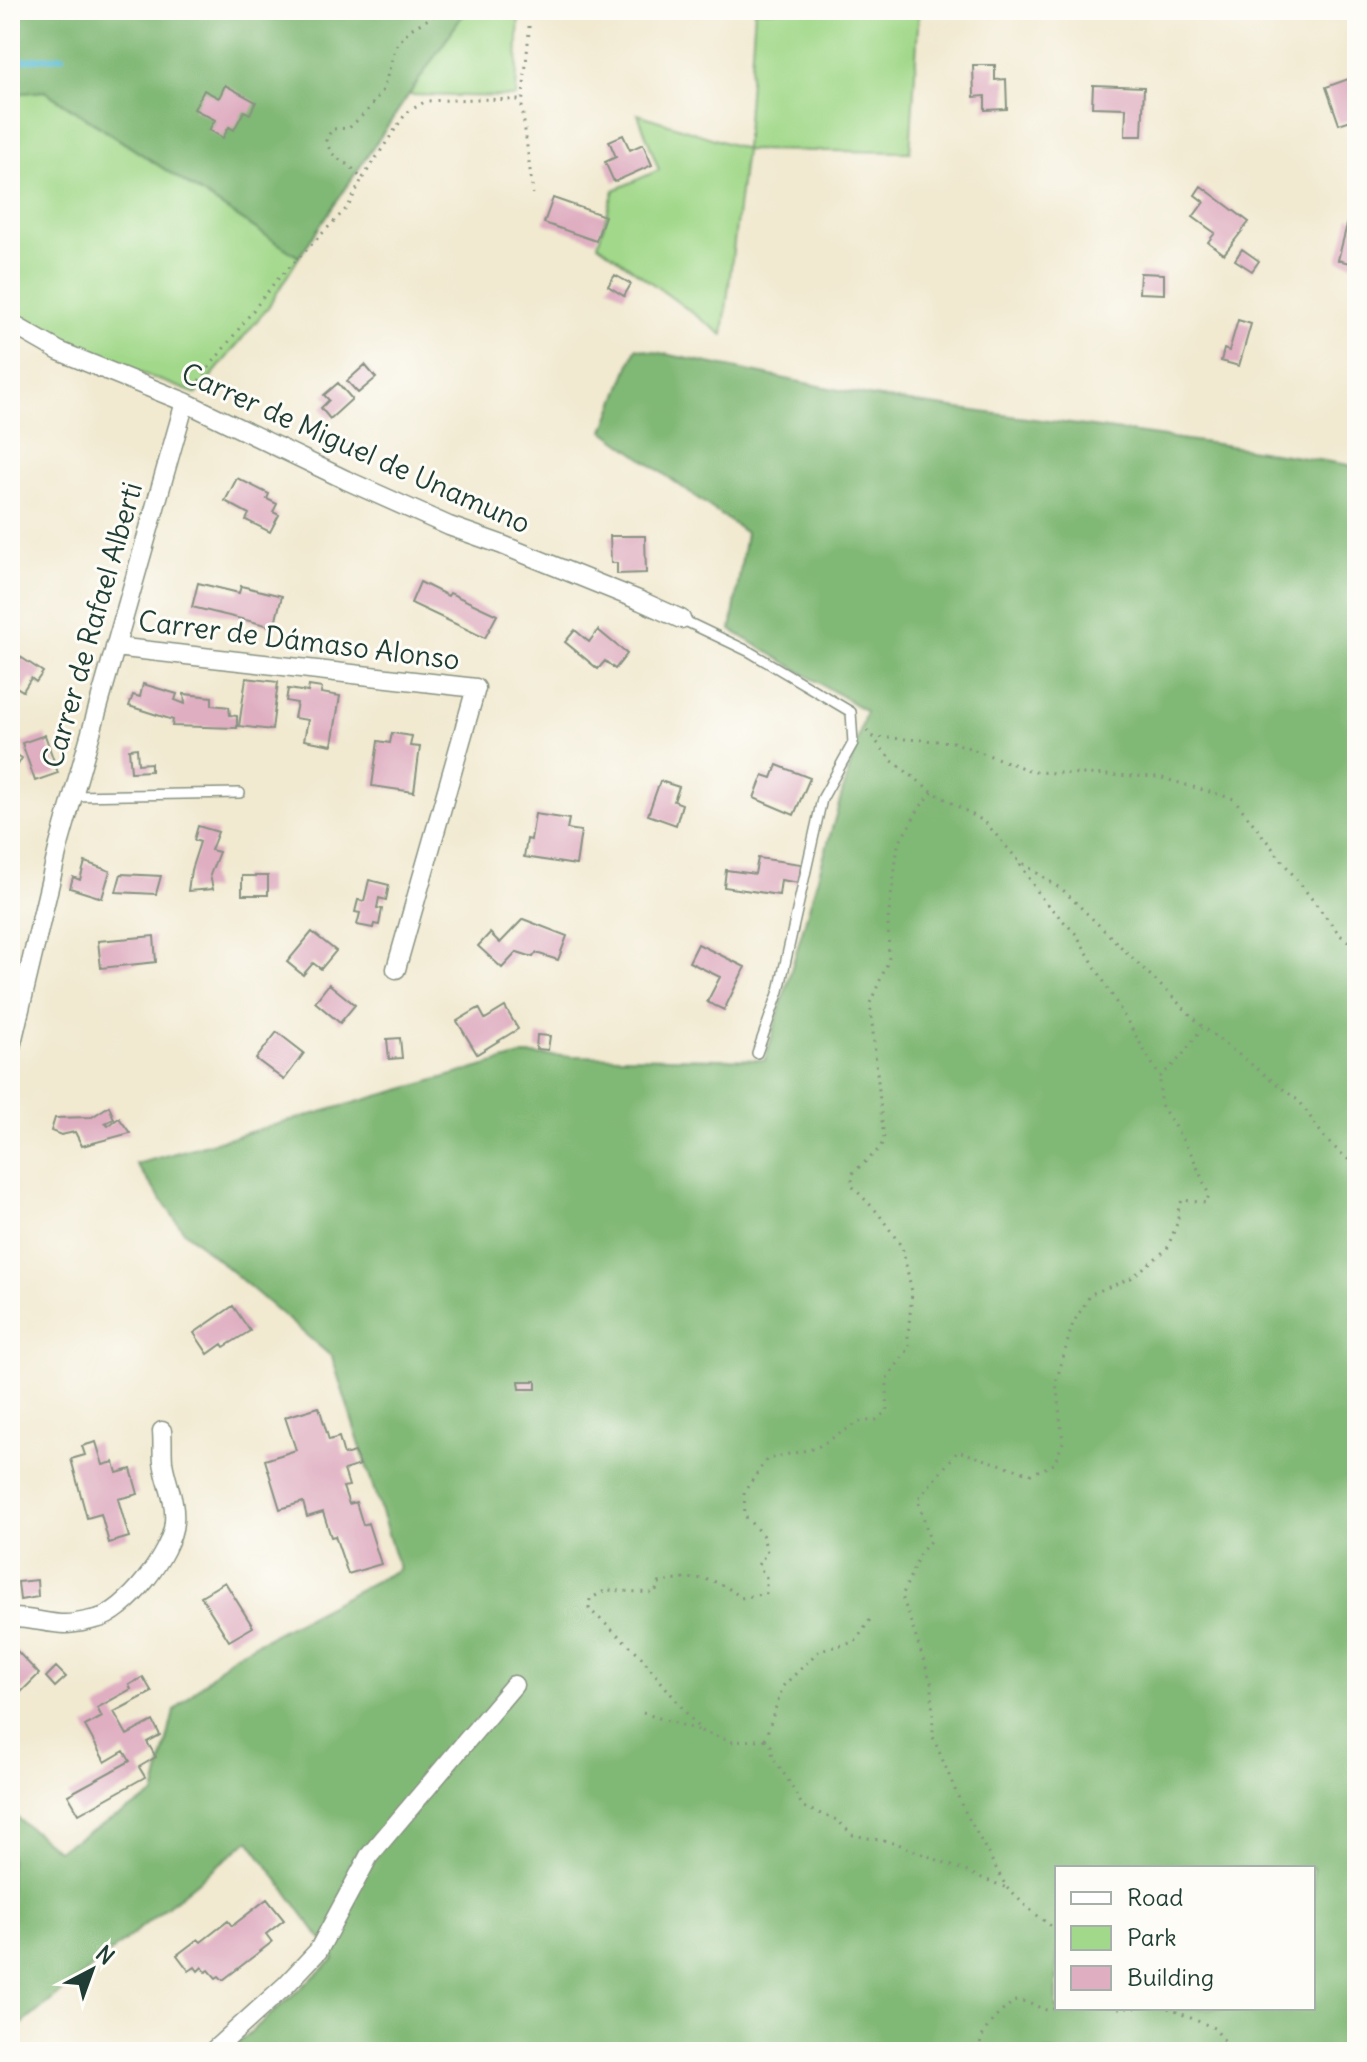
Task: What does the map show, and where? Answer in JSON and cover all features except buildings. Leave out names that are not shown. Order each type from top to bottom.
[{"type":"street","name":"Carrer de Miguel de Unamuno","points":[[10,323],[59,351],[185,402],[449,526],[681,619]]},
{"type":"street","name":"Carrer de Rafael Alberti","points":[[10,1051],[59,845],[185,402]]},
{"type":"street","name":"Carrer de Dámaso Alonso","points":[[115,647],[476,688],[396,969]]},
{"type":"street","points":[[10,1618],[65,1624],[101,1618],[129,1599],[149,1576],[166,1549],[174,1526],[174,1501],[163,1463],[162,1431]]},
{"type":"street","points":[[212,2052],[286,1985],[318,1951],[369,1856],[514,1685]]},
{"type":"lane","points":[[1353,10],[1357,18]]},
{"type":"lane","points":[[681,619],[750,652],[851,712],[853,743],[822,799],[779,991],[757,1053]]},
{"type":"lane","points":[[73,796],[240,793]]},
{"type":"path","points":[[362,179],[350,165],[338,161],[328,149],[326,140],[332,129],[349,128],[367,111],[383,90],[396,46],[409,30],[440,10]]},
{"type":"path","points":[[529,10],[522,100],[533,194]]},
{"type":"path","points":[[185,402],[193,387],[275,282],[348,207],[362,179],[406,113],[426,101],[522,100]]},
{"type":"path","points":[[851,712],[891,760],[933,792],[985,822],[1018,860],[1043,900],[1076,934],[1160,1077],[1160,1103],[1192,1155],[1209,1195],[1206,1203],[1182,1200],[1167,1249],[1131,1278],[1091,1294],[1073,1323],[1056,1382],[1063,1442],[1054,1464],[1031,1474],[958,1451],[918,1499],[930,1541],[919,1555],[902,1596],[932,1685],[933,1737],[962,1806],[1007,1888],[1055,1929]]},
{"type":"path","points":[[872,737],[953,742],[1034,772],[1159,777],[1234,799],[1340,935],[1357,948]]},
{"type":"path","points":[[701,1731],[638,1653],[589,1609],[590,1599],[606,1590],[655,1593],[659,1583],[697,1577],[727,1585],[741,1598],[766,1593],[766,1577],[758,1565],[767,1552],[763,1536],[745,1516],[744,1492],[767,1459],[816,1448],[859,1422],[876,1420],[887,1411],[887,1378],[910,1347],[912,1292],[902,1247],[878,1213],[852,1186],[852,1174],[879,1151],[884,1140],[870,1003],[889,960],[888,920],[898,845],[920,807],[933,792]]},
{"type":"path","points":[[1018,860],[1064,891],[1203,1027],[1300,1102],[1326,1140],[1357,1167]]},
{"type":"path","points":[[1160,1077],[1181,1057],[1203,1027]]},
{"type":"path","points":[[765,1739],[783,1686],[820,1650],[855,1642],[871,1618]]},
{"type":"path","points":[[643,1713],[733,1742],[765,1739],[803,1807],[837,1820],[853,1835],[898,1844],[1007,1888]]},
{"type":"path","points":[[980,2052],[983,2035],[997,2016],[1014,2001],[1030,2002],[1042,2010],[1055,2008]]},
{"type":"path","points":[[1173,2010],[1214,2028],[1234,2052]]},
{"type":"green space","points":[[10,10],[466,10],[299,257],[45,91],[10,94]]},
{"type":"green space","points":[[466,10],[519,10],[516,97],[409,95]]},
{"type":"green space","points":[[755,10],[919,10],[910,152],[745,150],[723,335],[598,244],[614,190],[659,170],[638,114],[745,149]]},
{"type":"green space","points":[[44,91],[299,257],[269,306],[197,394],[65,345],[10,312],[10,94]]},
{"type":"green space","points":[[636,348],[873,397],[1223,445],[1349,465],[1357,473],[1357,2052],[228,2052],[335,1958],[249,1840],[10,2034],[10,1812],[57,1850],[154,1795],[174,1711],[232,1656],[399,1569],[332,1357],[183,1230],[136,1164],[524,1055],[765,1060],[866,711],[731,630],[746,533],[604,431]]},
{"type":"waterway","points":[[10,61],[62,57]]}]
